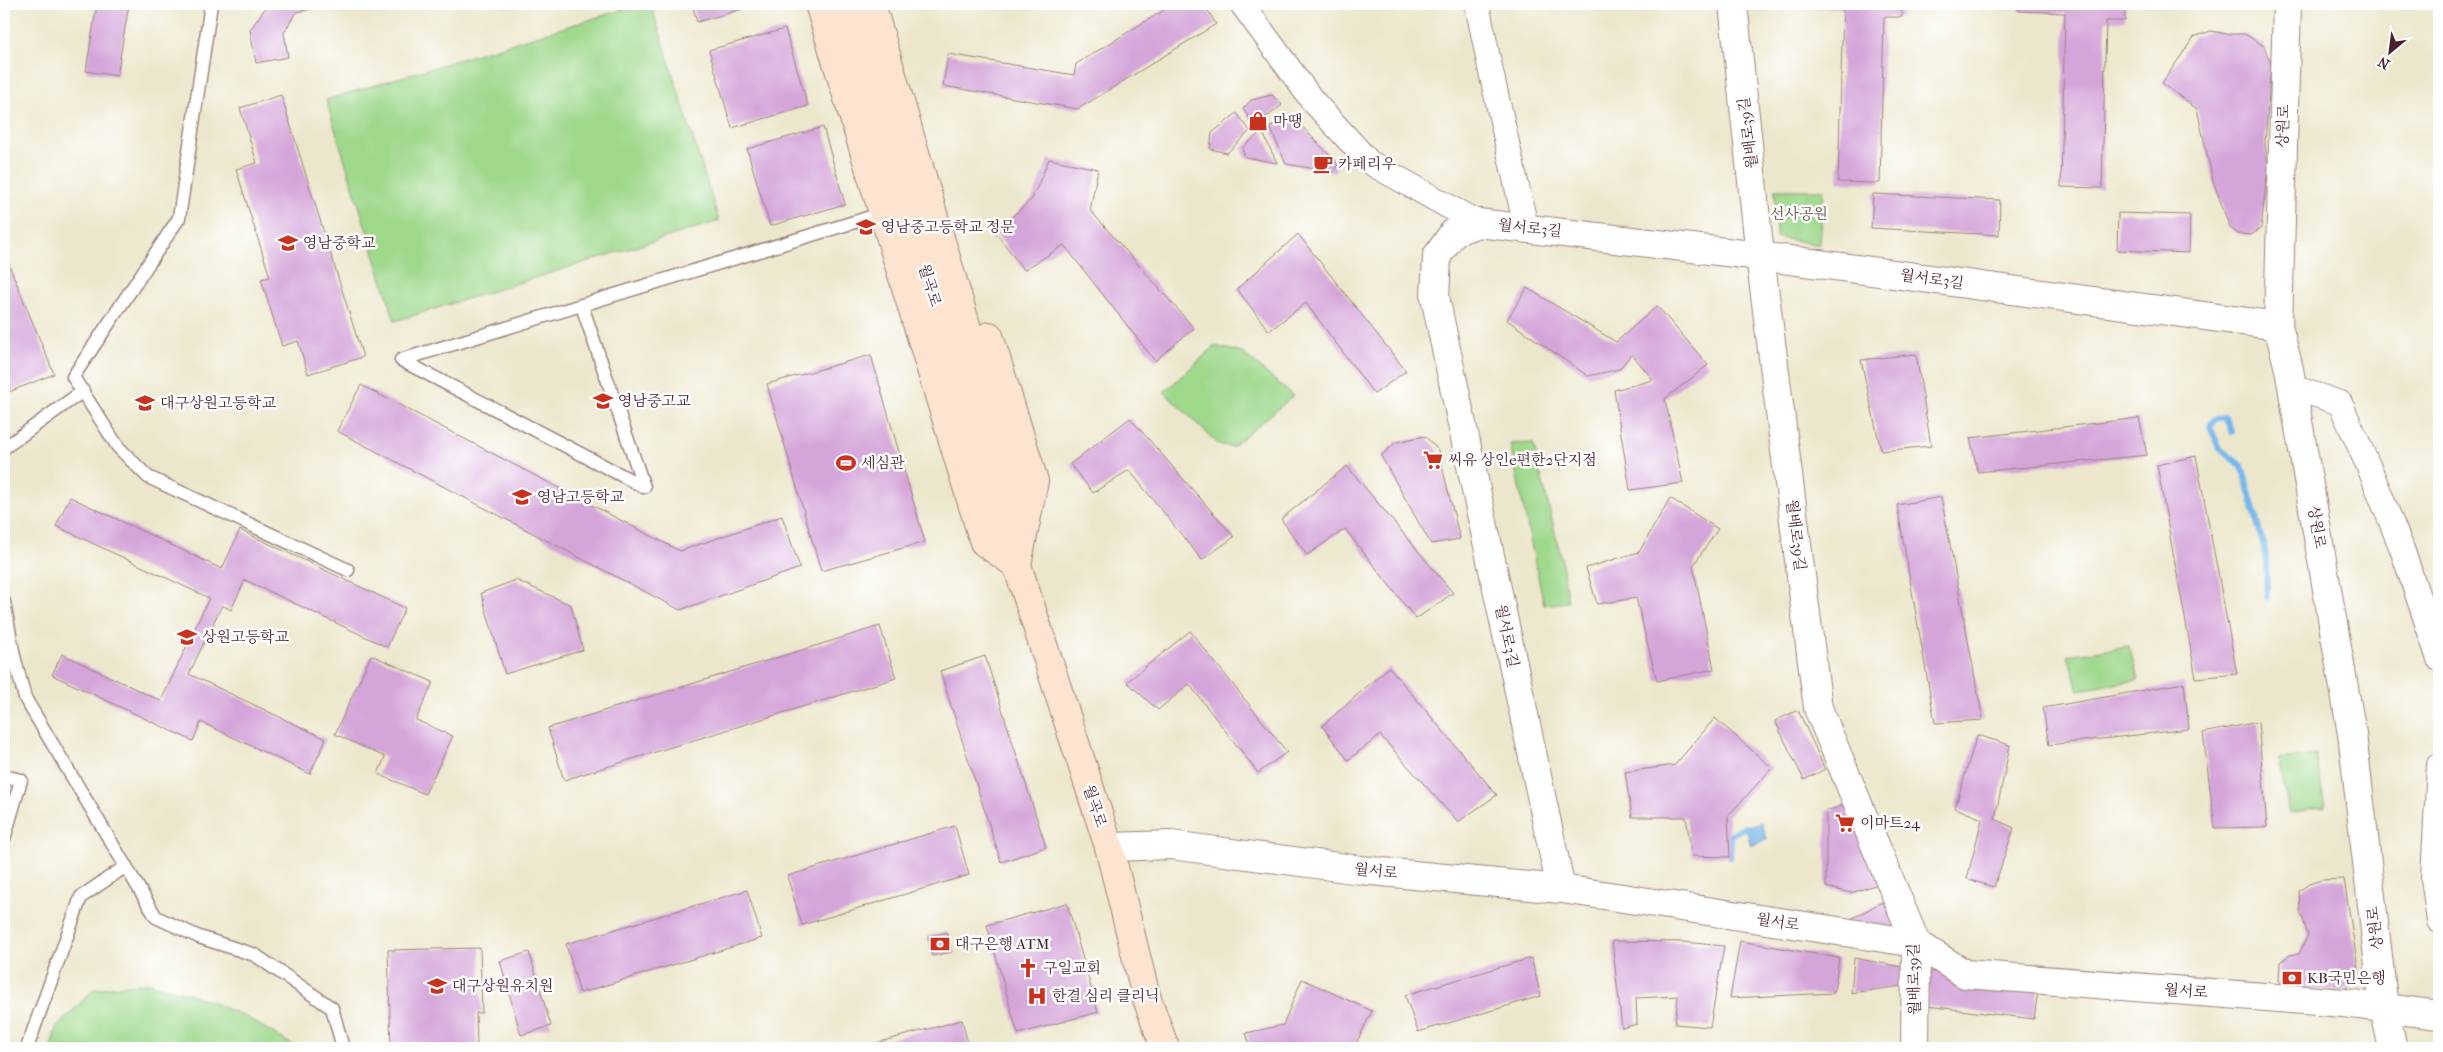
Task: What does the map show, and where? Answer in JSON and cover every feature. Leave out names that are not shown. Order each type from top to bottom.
[{"type":"main road","points":[[819,4],[984,542],[1016,565],[1034,481],[919,109],[890,4]]},
{"type":"main road","name":"월곡로","points":[[846,4],[914,189],[1015,491],[1016,565],[1108,848],[1146,996],[1165,1048]]},
{"type":"main road","name":"월곡로","points":[[871,4],[914,189]]},
{"type":"street","points":[[1242,4],[1312,100],[1369,162],[1478,222]]},
{"type":"street","points":[[1478,4],[1491,72],[1526,227]]},
{"type":"street","name":"월배로39길","points":[[1734,4],[1760,256],[1818,708],[1916,943],[1915,1048]]},
{"type":"street","name":"상원로","points":[[2287,4],[2278,326],[2292,387],[2352,734],[2384,1008],[2393,1048]]},
{"type":"street","name":"월서로3길","points":[[1561,889],[1436,297],[1437,256],[1454,232],[1478,222],[1526,227],[1760,256],[2278,326]]},
{"type":"street","points":[[2292,387],[2340,403],[2371,472],[2402,549],[2439,659]]},
{"type":"street","points":[[2439,765],[2433,878],[2439,921]]},
{"type":"street","name":"월서로","points":[[1108,848],[1171,844],[1361,870],[1561,889],[1916,943],[1965,974],[2344,1003],[2439,1015]]},
{"type":"lane","points":[[212,4],[179,218],[73,377],[118,447],[148,477],[348,570]]},
{"type":"lane","points":[[582,306],[644,487],[401,360],[884,213]]},
{"type":"lane","points":[[4,448],[83,392]]},
{"type":"lane","points":[[4,602],[14,656],[25,698],[156,917],[199,937],[255,955],[332,1008],[343,1048]]},
{"type":"lane","points":[[4,776],[21,780],[4,839]]},
{"type":"lane","points":[[28,1048],[81,897],[126,866]]},
{"type":"green space","points":[[641,4],[651,4],[719,221],[395,321],[326,100]]},
{"type":"green space","name":"선사공원","points":[[1775,190],[1824,190],[1820,245],[1776,237]]},
{"type":"green space","points":[[1215,346],[1243,353],[1293,396],[1232,447],[1218,444],[1164,392]]},
{"type":"green space","points":[[1533,443],[1561,557],[1568,602],[1544,605],[1510,444]]},
{"type":"green space","points":[[2129,646],[2138,680],[2078,690],[2068,655]]},
{"type":"green space","points":[[2316,755],[2325,807],[2289,813],[2279,759]]},
{"type":"green space","points":[[147,983],[194,995],[246,1017],[298,1048],[51,1048],[56,1028],[94,989]]},
{"type":"water","points":[[1761,822],[1767,839],[1751,846],[1746,827]]},
{"type":"building","points":[[97,4],[129,4],[117,76],[86,71]]},
{"type":"building","points":[[268,4],[332,5],[296,12],[284,33],[288,57],[256,63],[250,30]]},
{"type":"building","points":[[365,4],[405,4],[405,5],[367,12]]},
{"type":"building","points":[[692,4],[760,4],[697,22]]},
{"type":"building","points":[[1174,4],[1204,4],[1216,24],[1078,109],[943,86],[948,54],[1074,75],[1076,64]]},
{"type":"building","points":[[1796,4],[1902,4],[1902,17],[1884,17],[1880,183],[1838,182],[1843,8],[1796,7]]},
{"type":"building","points":[[2019,4],[2125,4],[2125,21],[2106,21],[2102,188],[2061,187],[2065,13],[2019,11]]},
{"type":"building","points":[[785,29],[808,106],[732,128],[709,50]]},
{"type":"building","points":[[2211,31],[2227,34],[2245,34],[2264,46],[2271,65],[2265,144],[2268,165],[2261,229],[2251,235],[2238,234],[2230,228],[2213,181],[2197,109],[2162,83],[2194,37]]},
{"type":"building","points":[[281,95],[363,357],[308,374],[298,341],[282,346],[261,279],[270,277],[236,169],[257,163],[240,108]]},
{"type":"building","points":[[1272,95],[1282,105],[1255,126],[1243,109],[1251,100]]},
{"type":"building","points":[[1237,113],[1250,131],[1227,153],[1210,149],[1212,133]]},
{"type":"building","points":[[1290,114],[1338,164],[1334,172],[1286,164],[1270,127]]},
{"type":"building","points":[[823,127],[845,204],[770,226],[747,149]]},
{"type":"building","points":[[1262,131],[1277,163],[1245,157],[1242,148]]},
{"type":"building","points":[[1049,159],[1098,169],[1090,210],[1194,328],[1155,361],[1064,245],[1024,270],[995,232],[1032,199]]},
{"type":"building","points":[[1873,194],[2000,200],[1999,235],[1871,228]]},
{"type":"building","points":[[2118,213],[2190,215],[2189,253],[2117,250]]},
{"type":"building","points":[[1298,234],[1406,371],[1374,394],[1306,303],[1269,331],[1237,289]]},
{"type":"building","points":[[4,253],[54,374],[4,394]]},
{"type":"building","points":[[1527,288],[1616,342],[1657,306],[1708,365],[1665,399],[1683,483],[1630,490],[1614,390],[1653,380],[1632,354],[1619,369],[1588,376],[1507,320]]},
{"type":"building","points":[[1916,354],[1931,446],[1881,451],[1861,360]]},
{"type":"building","name":"세심관","points":[[871,355],[925,542],[821,571],[767,384]]},
{"type":"building","points":[[361,385],[680,551],[782,516],[800,568],[680,610],[337,431]]},
{"type":"building","points":[[1130,418],[1234,537],[1202,560],[1129,470],[1093,493],[1070,464]]},
{"type":"building","points":[[2139,418],[2147,455],[1978,472],[1970,438]]},
{"type":"building","points":[[1425,436],[1438,450],[1460,539],[1431,544],[1381,456],[1396,442]]},
{"type":"building","points":[[2196,456],[2237,674],[2196,678],[2157,465]]},
{"type":"building","points":[[1347,466],[1453,593],[1416,619],[1345,529],[1307,555],[1281,519]]},
{"type":"building","points":[[70,497],[222,569],[240,530],[405,608],[387,647],[245,580],[231,610],[222,605],[189,674],[326,739],[310,774],[201,722],[193,741],[52,675],[62,654],[161,701],[209,598],[56,526]]},
{"type":"building","points":[[1941,497],[1983,720],[1935,723],[1897,505]]},
{"type":"building","points":[[1670,498],[1718,529],[1693,566],[1714,669],[1657,681],[1636,598],[1597,604],[1586,568],[1639,552]]},
{"type":"building","points":[[516,580],[571,605],[583,650],[505,674],[481,593]]},
{"type":"building","points":[[880,626],[896,678],[564,780],[548,728]]},
{"type":"building","points":[[1190,631],[1287,752],[1258,773],[1189,684],[1158,710],[1127,682]]},
{"type":"building","points":[[371,655],[433,682],[416,720],[453,736],[425,794],[378,774],[385,757],[335,734]]},
{"type":"building","points":[[985,656],[1046,847],[1001,862],[940,671]]},
{"type":"building","points":[[1389,667],[1497,795],[1458,822],[1380,735],[1348,760],[1322,726]]},
{"type":"building","points":[[2184,683],[2189,729],[2049,745],[2043,708]]},
{"type":"building","points":[[1798,710],[1825,769],[1804,780],[1775,721]]},
{"type":"building","points":[[1715,718],[1772,768],[1728,816],[1730,857],[1692,856],[1686,817],[1632,817],[1625,772],[1675,765]]},
{"type":"building","points":[[2258,722],[2267,827],[2215,828],[2203,733]]},
{"type":"building","points":[[1977,735],[2010,745],[1995,819],[2014,828],[1994,887],[1967,879],[1982,819],[1955,808]]},
{"type":"building","points":[[1850,803],[1881,883],[1851,893],[1826,887],[1826,811]]},
{"type":"building","points":[[955,826],[969,875],[802,925],[787,876]]},
{"type":"building","points":[[2344,879],[2359,974],[2342,992],[2287,987],[2279,981],[2280,962],[2290,955],[2299,954],[2308,935],[2300,911],[2299,891],[2309,884],[2321,880]]},
{"type":"building","points":[[747,890],[762,938],[580,993],[566,944]]},
{"type":"building","points":[[1888,901],[1902,930],[1842,924],[1880,903]]},
{"type":"building","points":[[1067,903],[1098,1012],[1018,1034],[987,925]]},
{"type":"building","name":"대구은행 ATM","points":[[947,932],[952,952],[932,956],[928,936]]},
{"type":"building","points":[[1612,941],[1684,942],[1724,946],[1710,1027],[1675,1024],[1678,996],[1636,998],[1637,1024],[1622,1028]]},
{"type":"building","points":[[1740,941],[1839,958],[1834,993],[1730,998]]},
{"type":"building","name":"대구상원유치원","points":[[480,948],[482,1013],[476,1013],[477,1048],[391,1048],[388,950]]},
{"type":"building","points":[[529,952],[551,1026],[521,1035],[500,961]]},
{"type":"building","points":[[1531,958],[1541,996],[1418,1032],[1405,995]]},
{"type":"building","points":[[1854,958],[1902,967],[1902,986],[1851,993]]},
{"type":"building","points":[[1930,972],[1998,977],[2039,984],[2034,1019],[1927,1006]]},
{"type":"building","points":[[1302,979],[1372,1011],[1354,1048],[1251,1048],[1246,1033],[1283,1025]]},
{"type":"building","points":[[962,1020],[969,1048],[857,1048]]},
{"type":"building","points":[[1105,1044],[1107,1048],[1091,1048]]},
{"type":"waterway","points":[[2232,432],[2225,417],[2215,419],[2210,426],[2219,448],[2242,466],[2266,555],[2267,597]]},
{"type":"waterway","points":[[1730,857],[1731,834],[1746,827]]},
{"type":"place","name":"마땡","points":[[1258,121]]},
{"type":"place","name":"카페리우","points":[[1323,164]]},
{"type":"place","name":"영남중고등학교 정문","points":[[866,227]]},
{"type":"place","name":"영남중학교","points":[[288,243]]},
{"type":"place","name":"영남중고교","points":[[603,401]]},
{"type":"place","name":"대구상원고등학교","points":[[145,403]]},
{"type":"place","name":"씨유 상인e편한2단지점","points":[[1433,460]]},
{"type":"place","name":"세심관","points":[[846,463]]},
{"type":"place","name":"영남고등학교","points":[[522,497]]},
{"type":"place","name":"상원고등학교","points":[[187,637]]},
{"type":"place","name":"이마트24","points":[[1845,823]]},
{"type":"place","name":"대구은행 ATM","points":[[940,944]]},
{"type":"place","name":"구일교회","points":[[1028,968]]},
{"type":"place","name":"KB국민은행","points":[[2292,978]]},
{"type":"place","name":"대구상원유치원","points":[[437,986]]},
{"type":"place","name":"한결 심리 클리닉","points":[[1037,996]]}]
